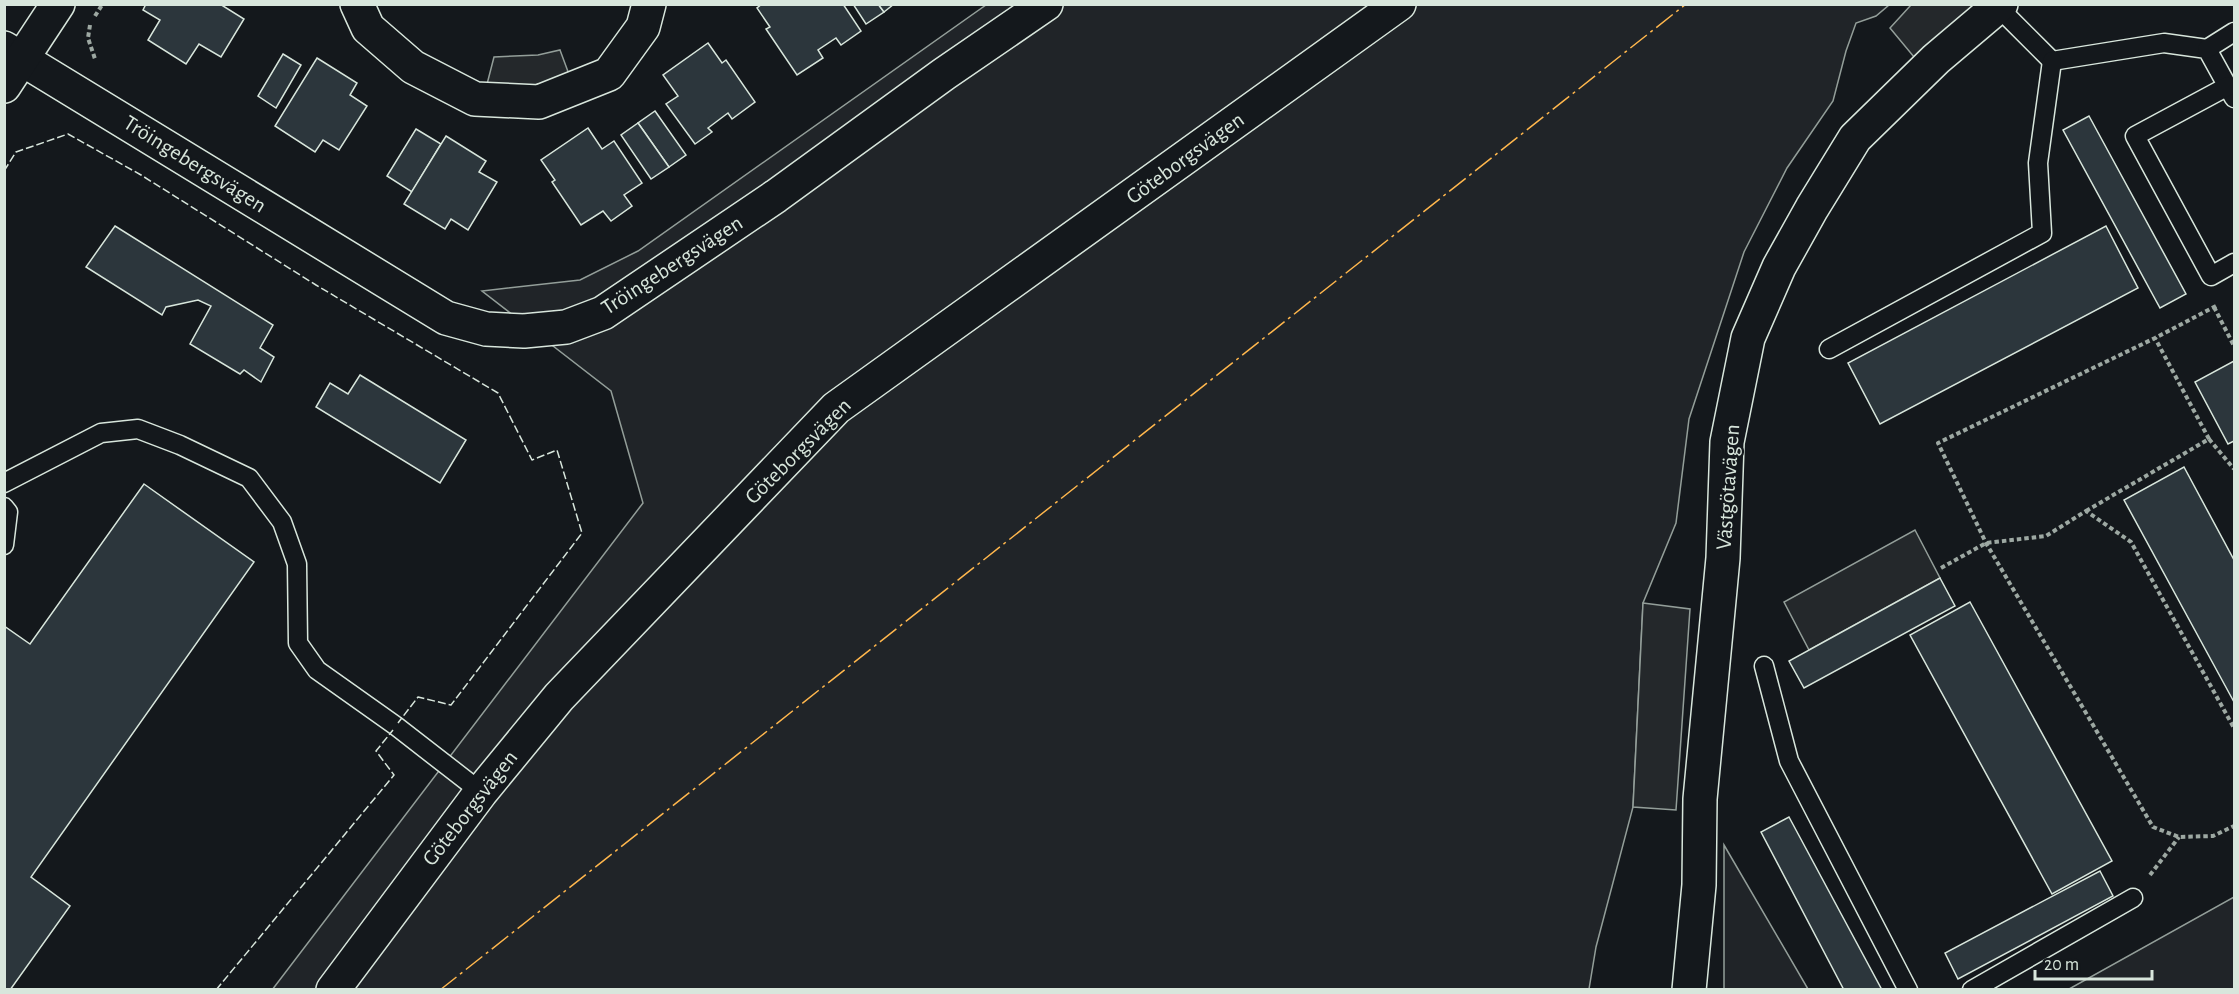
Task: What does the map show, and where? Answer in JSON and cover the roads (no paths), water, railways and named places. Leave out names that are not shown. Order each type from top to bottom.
[{"type":"street","points":[[4,86],[13,53],[58,4]]},
{"type":"street","points":[[357,4],[368,28],[413,67],[475,99],[539,102],[609,74],[643,27],[649,4]]},
{"type":"street","name":"Tröingebergsvägen","points":[[13,53],[446,318],[486,329],[524,331],[566,327],[603,313],[776,196],[944,74],[1046,4]]},
{"type":"street","name":"Göteborgsvägen","points":[[333,990],[481,792],[559,698],[836,408],[1399,4]]},
{"type":"street","name":"Västgötavägen","points":[[1689,990],[1699,885],[1700,799],[1723,558],[1727,442],[1748,338],[1779,267],[1855,138],[1936,59],[2000,6]]},
{"type":"lane","points":[[2000,6],[2052,62]]},
{"type":"lane","points":[[2052,62],[2164,43],[2207,49],[2235,32]]},
{"type":"lane","points":[[2207,49],[2231,92],[2135,136],[2211,276],[2235,263]]},
{"type":"lane","points":[[1829,349],[2042,233],[2038,163],[2052,62]]},
{"type":"lane","points":[[4,483],[101,434],[138,429],[180,445],[249,478],[282,522],[297,564],[298,643],[317,670],[396,726],[481,792]]},
{"type":"lane","points":[[4,507],[8,513],[4,545]]},
{"type":"lane","points":[[1764,666],[1789,761],[1908,990]]},
{"type":"lane","points":[[1972,990],[2133,898]]}]
